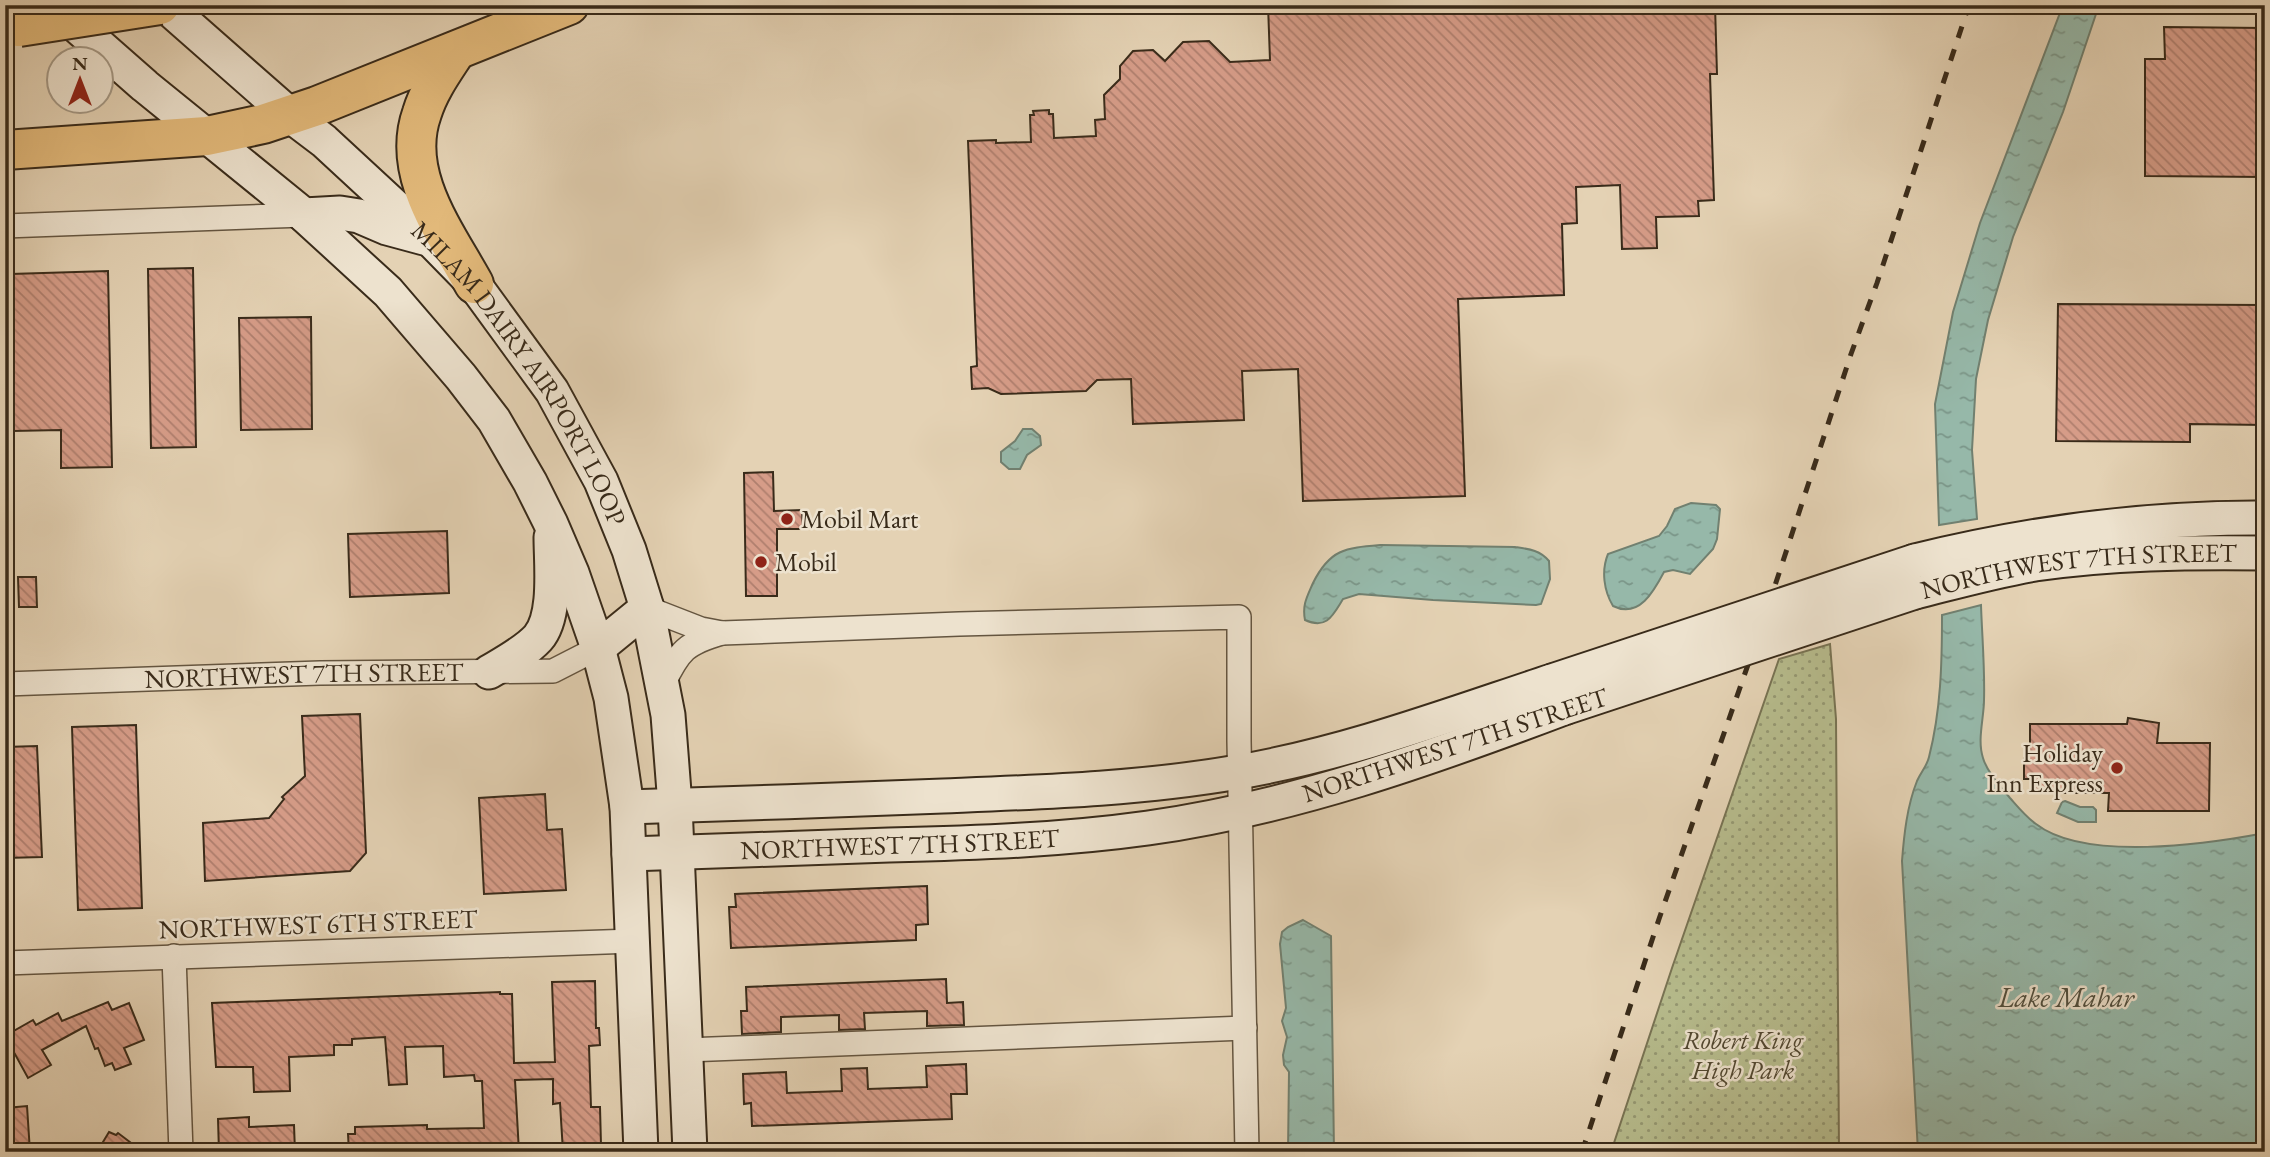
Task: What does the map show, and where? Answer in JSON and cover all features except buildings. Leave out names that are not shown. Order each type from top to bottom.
[{"type":"highway","points":[[10,29],[163,5]]},
{"type":"highway","points":[[5,150],[207,136],[291,116],[569,5]]},
{"type":"highway","points":[[456,51],[432,88],[421,114],[416,133],[416,157],[429,201],[474,284]]},
{"type":"main road","name":"MILAM DAIRY AIRPORT LOOP","points":[[53,5],[101,49],[304,215],[388,292],[494,420],[530,482],[572,573],[598,648],[611,698],[626,807],[641,1152]]},
{"type":"main road","name":"MILAM DAIRY AIRPORT LOOP","points":[[163,5],[291,116],[324,141],[430,239],[474,284],[552,391],[601,481],[629,550],[647,608],[663,684],[671,742],[690,1152]]},
{"type":"main road","points":[[304,215],[348,214],[430,239]]},
{"type":"main road","name":"NORTHWEST 7TH STREET","points":[[626,807],[1050,792],[1153,784],[1240,772],[1558,695],[1915,576],[1983,545],[2091,528],[2190,519],[2265,518]]},
{"type":"main road","points":[[489,672],[527,648],[546,626],[551,596],[551,524]]},
{"type":"main road","name":"NORTHWEST 7TH STREET","points":[[1915,576],[1996,571],[2087,558],[2177,553],[2265,553]]},
{"type":"main road","points":[[598,648],[647,608]]},
{"type":"main road","name":"NORTHWEST 7TH STREET","points":[[629,854],[998,842],[1079,837],[1150,828],[1289,800],[1358,780],[1494,735],[1558,695]]},
{"type":"street","points":[[5,226],[304,215]]},
{"type":"street","points":[[647,608],[701,629],[722,633]]},
{"type":"street","points":[[663,684],[682,651],[699,639],[722,633],[1239,617],[1247,1152]]},
{"type":"street","name":"NORTHWEST 7TH STREET","points":[[5,684],[329,673],[553,671],[598,648]]},
{"type":"street","name":"NORTHWEST 6TH STREET","points":[[5,963],[633,940]]},
{"type":"street","points":[[174,957],[181,1152]]},
{"type":"street","points":[[686,1050],[1245,1028]]},
{"type":"green space","name":"Robert King High Park","points":[[1830,644],[1836,719],[1839,1152],[1611,1152],[1779,659]]},
{"type":"water","points":[[2063,5],[2099,5],[2063,112],[2013,237],[1988,320],[1976,379],[1972,450],[1977,519],[1939,525],[1935,404],[1953,312],[1980,223]]},
{"type":"water","points":[[1023,429],[1032,429],[1040,436],[1041,445],[1027,455],[1020,469],[1009,469],[1001,462],[1001,452],[1015,441]]},
{"type":"water","points":[[1691,503],[1716,505],[1720,509],[1717,539],[1713,549],[1690,574],[1673,570],[1664,572],[1650,595],[1638,606],[1622,609],[1613,606],[1604,581],[1608,554],[1659,536],[1675,509]]},
{"type":"water","points":[[1381,545],[1525,548],[1546,557],[1549,561],[1550,579],[1541,604],[1536,605],[1359,594],[1343,599],[1324,622],[1313,623],[1305,620],[1304,610],[1313,583],[1332,557],[1348,549]]},
{"type":"water","name":"Lake Mahar","points":[[1981,605],[1984,707],[1981,751],[1995,779],[2032,821],[2058,836],[2084,843],[2115,846],[2180,845],[2265,833],[2265,1152],[1918,1152],[1902,861],[1906,821],[1917,781],[1928,760],[1936,722],[1942,615]]},
{"type":"water","points":[[2065,801],[2080,807],[2093,807],[2096,810],[2096,822],[2078,822],[2057,813]]},
{"type":"water","points":[[1303,920],[1331,936],[1334,1152],[1288,1152],[1289,1072],[1284,1065],[1283,1055],[1287,1037],[1282,1021],[1286,1008],[1280,944],[1282,932]]},
{"type":"railway","points":[[1582,1152],[1969,5]]},
{"type":"place","name":"Mobil Mart","points":[[787,519]]},
{"type":"place","name":"Mobil","points":[[761,562]]},
{"type":"place","name":"Holiday Inn Express","points":[[2117,768]]}]
